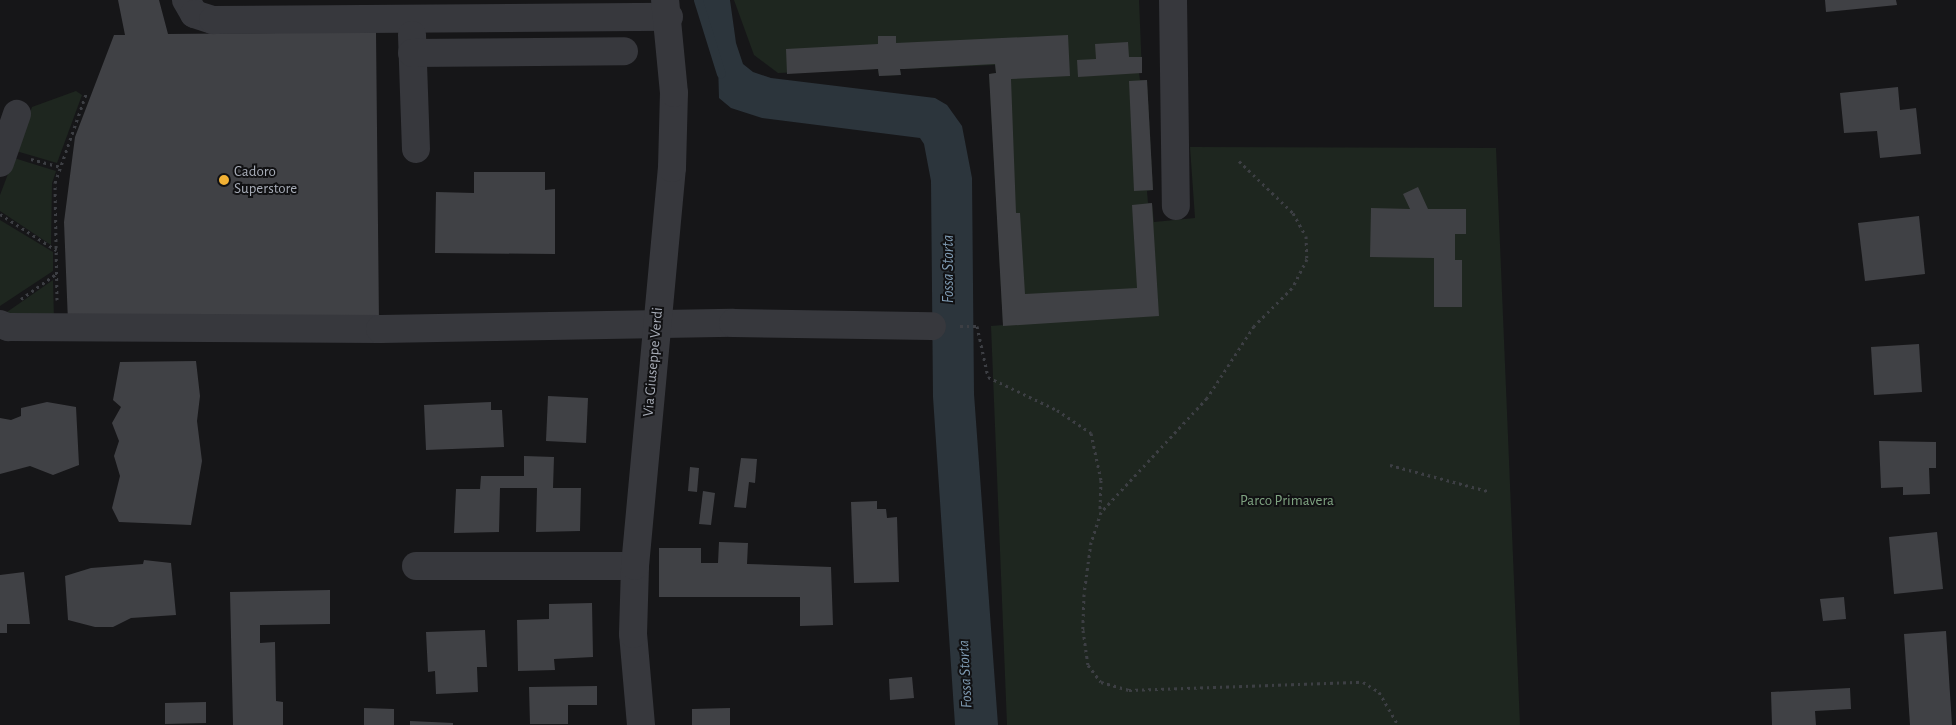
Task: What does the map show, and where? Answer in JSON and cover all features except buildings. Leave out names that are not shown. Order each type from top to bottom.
[{"type":"street","points":[[186,0],[194,14],[213,20],[411,18],[667,9]]},
{"type":"street","points":[[1173,0],[1176,206]]},
{"type":"street","name":"Via Giuseppe Verdi","points":[[641,725],[633,634],[635,566],[672,168],[674,93],[667,9]]},
{"type":"street","points":[[411,18],[416,150]]},
{"type":"street","points":[[412,53],[624,52]]},
{"type":"street","points":[[0,163],[17,114]]},
{"type":"street","points":[[0,324],[8,327],[57,328],[380,329],[656,324],[932,326]]},
{"type":"street","points":[[416,566],[635,566]]},
{"type":"path","points":[[57,328],[55,183],[87,91]]},
{"type":"path","points":[[1239,161],[1286,204],[1298,220],[1308,244],[1305,268],[1285,296],[1254,326],[1207,398],[1112,498],[1100,515],[1091,542],[1082,618],[1088,664],[1102,682],[1129,690],[1362,682],[1379,692],[1398,725]]},
{"type":"path","points":[[0,214],[56,250]]},
{"type":"path","points":[[16,302],[56,274]]},
{"type":"path","points":[[977,326],[988,377],[1056,410],[1091,433],[1101,480],[1100,515]]},
{"type":"path","points":[[1390,465],[1488,491]]},
{"type":"green space","name":"Parco Primavera","points":[[734,0],[1139,0],[1142,73],[1139,73],[1140,80],[1147,80],[1153,190],[1147,191],[1148,203],[1152,203],[1154,222],[1195,218],[1190,147],[1496,148],[1520,725],[1007,725],[991,326],[1003,325],[989,74],[996,73],[995,65],[900,69],[901,75],[879,76],[878,69],[778,73],[754,55]]},
{"type":"green space","points":[[76,91],[82,95],[57,163],[16,151],[32,107]]},
{"type":"green space","points":[[14,158],[56,171],[52,183],[51,245],[0,211],[0,195]]},
{"type":"green space","points":[[0,220],[53,252],[53,271],[0,306]]},
{"type":"green space","points":[[53,280],[54,320],[26,319],[7,312]]},
{"type":"water","points":[[702,0],[730,0],[736,43],[743,64],[753,72],[771,78],[935,98],[947,105],[962,126],[972,178],[974,394],[998,725],[955,725],[933,397],[931,181],[924,144],[920,138],[762,118],[731,108],[719,98],[718,63]]},
{"type":"waterway","name":"Fossa Storta","points":[[698,0],[721,74]]},
{"type":"place","name":"Cadoro Superstore","points":[[224,180]]}]
